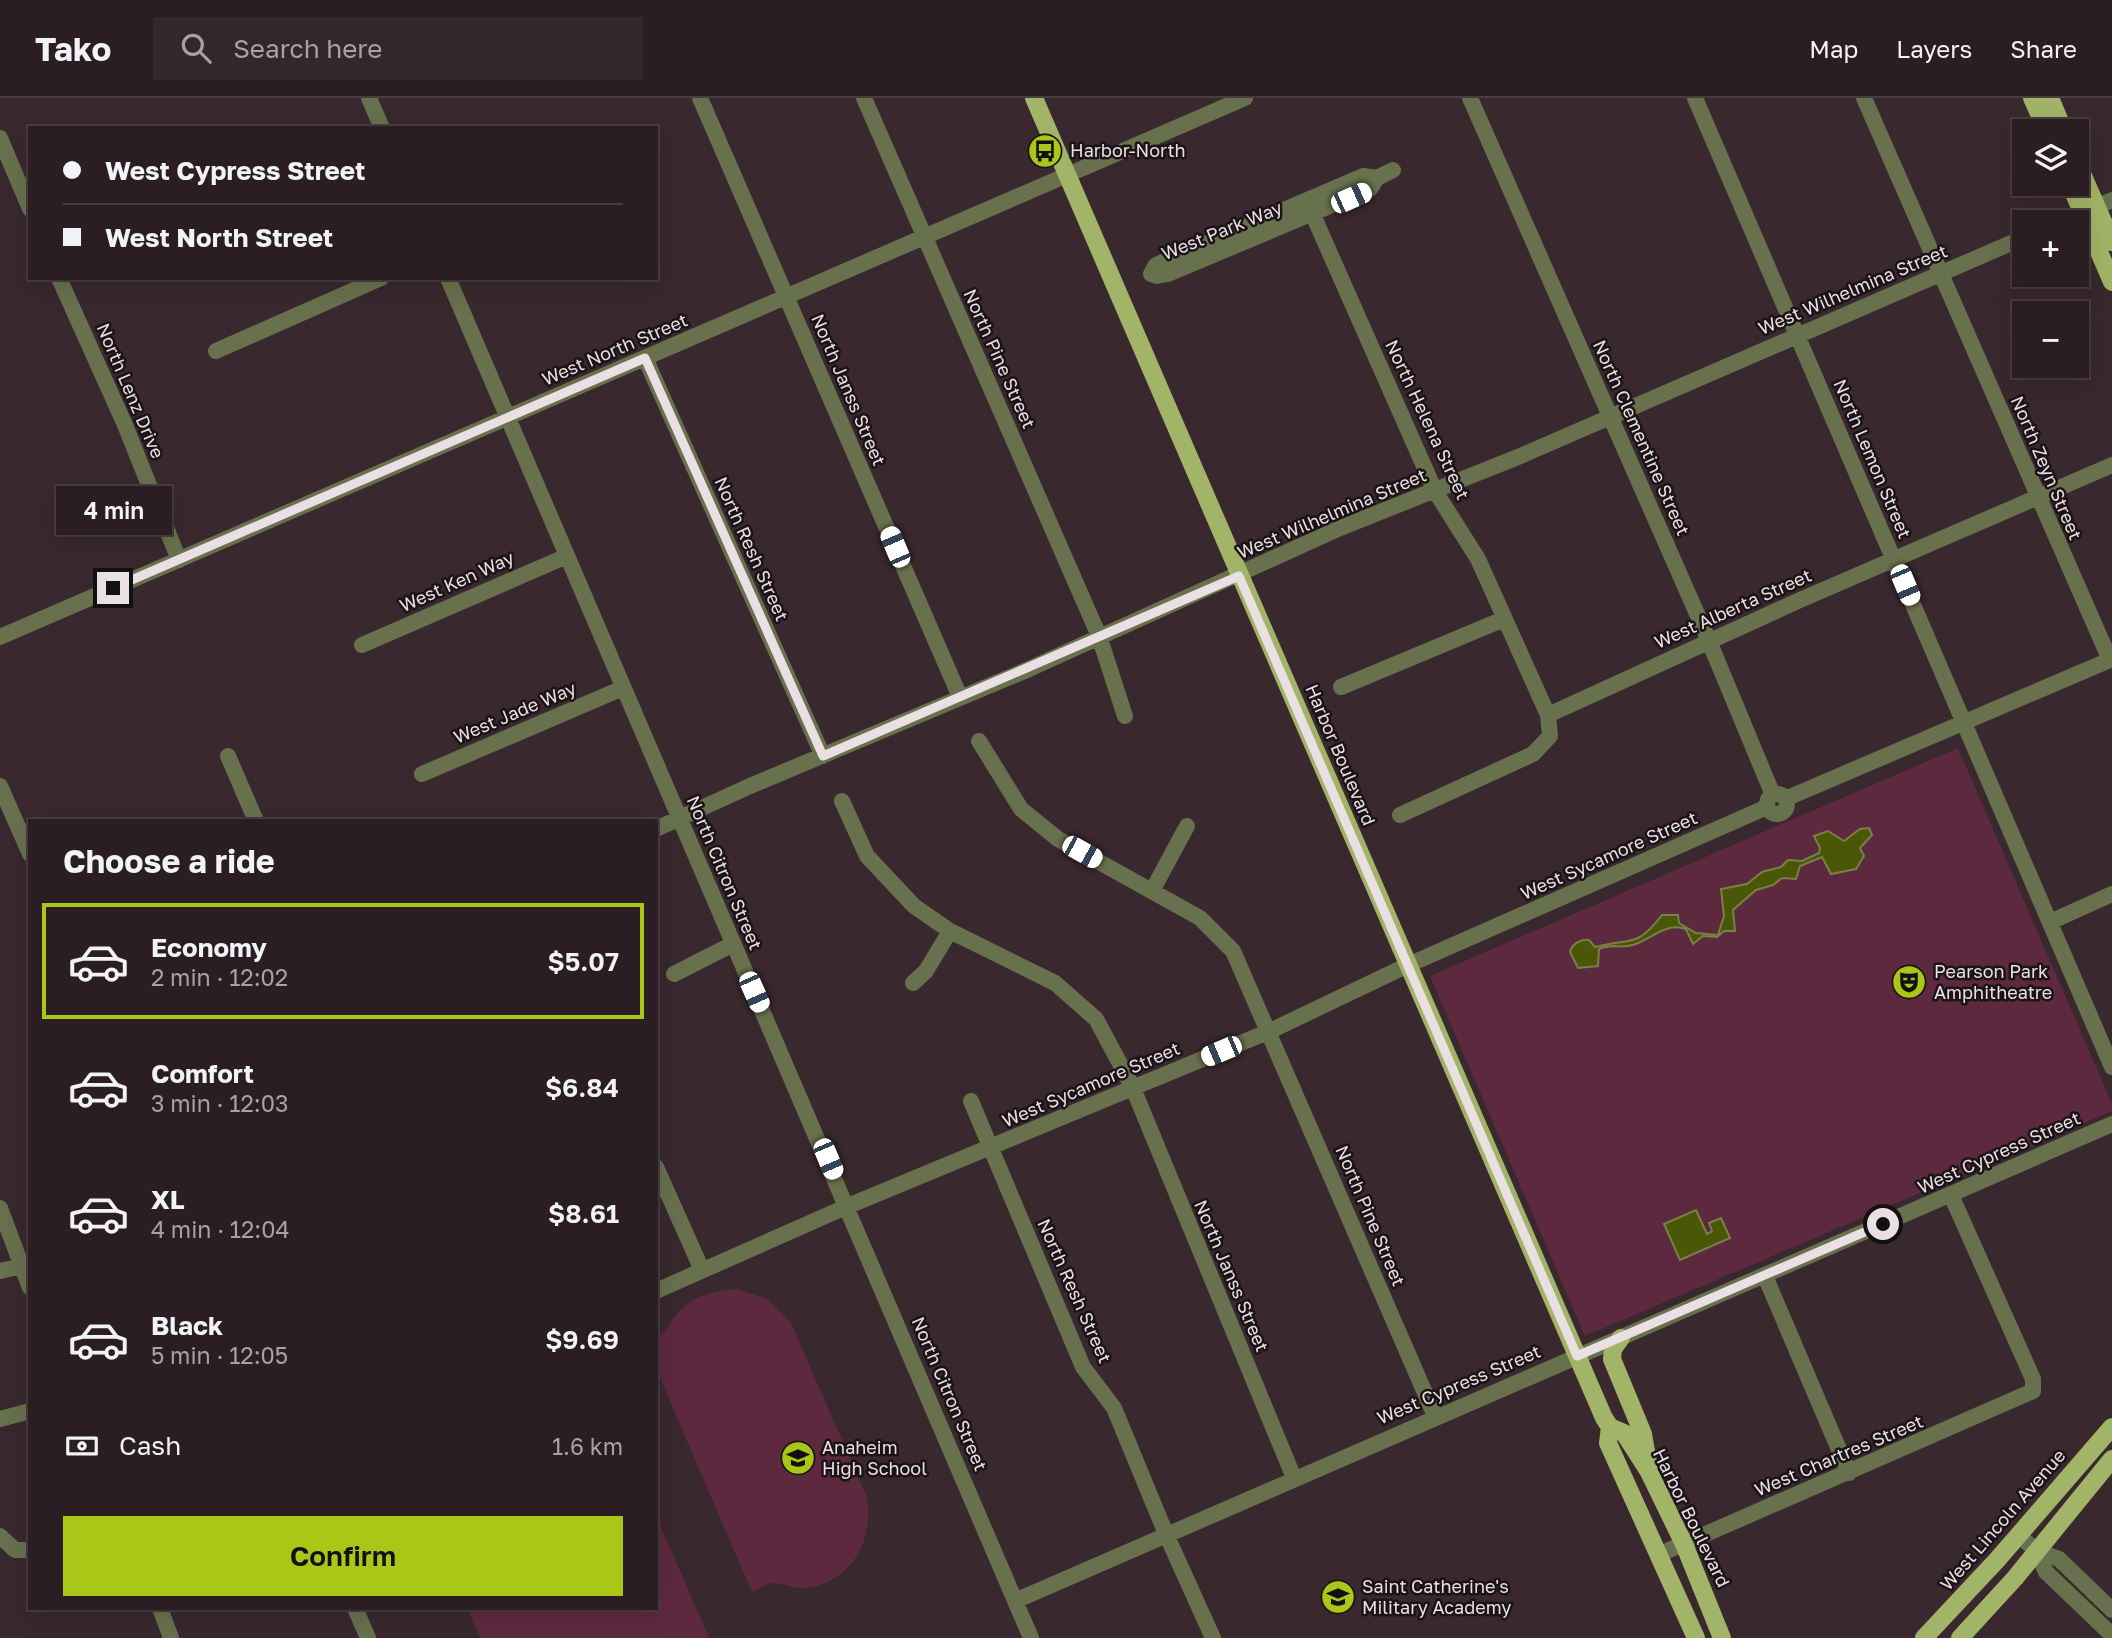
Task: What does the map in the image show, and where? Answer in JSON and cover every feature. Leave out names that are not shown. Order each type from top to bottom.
[{"type":"main road","name":"Harbor Boulevard","points":[[1034,98],[1610,1427],[1608,1443],[1696,1638]]},
{"type":"main road","points":[[2032,98],[2042,119]]},
{"type":"main road","points":[[2050,98],[2059,119]]},
{"type":"main road","points":[[2089,188],[2112,242]]},
{"type":"main road","points":[[2097,206],[2112,282]]},
{"type":"main road","points":[[1621,1338],[1613,1349],[1612,1359],[1643,1434],[1649,1472]]},
{"type":"main road","name":"Harbor Boulevard","points":[[1610,1427],[1624,1433],[1649,1472],[1684,1544],[1723,1638]]},
{"type":"main road","name":"West Lincoln Avenue","points":[[1924,1638],[2112,1427]]},
{"type":"main road","points":[[1960,1638],[2112,1459]]},
{"type":"street","points":[[369,98],[381,126]]},
{"type":"street","name":"North Janss Street","points":[[700,98],[960,697]]},
{"type":"street","name":"North Pine Street","points":[[864,98],[1099,636],[1125,716]]},
{"type":"street","points":[[1201,98],[1208,114]]},
{"type":"street","name":"West North Street","points":[[0,637],[1245,98]]},
{"type":"street","name":"North Clementine Street","points":[[1470,98],[1709,641],[1775,800]]},
{"type":"street","name":"North Lemon Street","points":[[1695,98],[2112,1067]]},
{"type":"street","name":"North Zeyn Street","points":[[1864,98],[2111,660]]},
{"type":"street","points":[[0,138],[28,204]]},
{"type":"street","name":"West Park Way","points":[[1377,178],[1363,176],[1156,265],[1151,274],[1168,274],[1313,215],[1370,190],[1377,178],[1393,170]]},
{"type":"street","name":"North Helena Street","points":[[1313,215],[1435,491],[1478,559],[1548,715]]},
{"type":"street","name":"West Wilhelmina Street","points":[[658,828],[1239,576],[1340,528],[1435,491],[2012,243]]},
{"type":"street","name":"North Lenz Drive","points":[[60,280],[125,425],[179,560]]},
{"type":"street","points":[[216,351],[376,280]]},
{"type":"street","name":"North Citron Street","points":[[448,280],[848,1206],[1031,1638]]},
{"type":"street","name":"North Resh Street","points":[[645,358],[823,756]]},
{"type":"street","name":"West Alberta Street","points":[[1548,715],[1709,641],[2112,465]]},
{"type":"street","name":"West Ken Way","points":[[362,645],[567,556]]},
{"type":"street","points":[[1341,687],[1504,620]]},
{"type":"street","name":"West Sycamore Street","points":[[658,1290],[848,1206],[1270,1031],[1408,964],[1775,800],[2111,660]]},
{"type":"street","name":"West Jade Way","points":[[422,775],[623,688]]},
{"type":"street","points":[[1400,815],[1533,754],[1550,736],[1548,715]]},
{"type":"street","name":"North Pine Street","points":[[979,741],[1021,809],[1058,839],[1200,918],[1233,951],[1436,1416]]},
{"type":"street","points":[[228,756],[255,819]]},
{"type":"street","points":[[0,786],[28,850]]},
{"type":"street","name":"North Janss Street","points":[[842,801],[853,830],[884,877],[914,906],[950,931],[1055,983],[1096,1019],[1133,1088],[1294,1478]]},
{"type":"street","points":[[1152,891],[1187,826]]},
{"type":"street","points":[[2050,922],[2112,894]]},
{"type":"street","points":[[913,983],[926,971],[950,931]]},
{"type":"street","points":[[674,974],[733,944]]},
{"type":"street","name":"North Resh Street","points":[[971,1101],[1083,1367],[1114,1408],[1213,1638]]},
{"type":"street","name":"West Cypress Street","points":[[1015,1601],[2112,1124]]},
{"type":"street","points":[[658,1171],[702,1270]]},
{"type":"street","name":"West Chartres Street","points":[[1660,1554],[2033,1391],[2033,1380],[1951,1195]]},
{"type":"street","points":[[0,1208],[27,1264],[0,1271]]},
{"type":"street","points":[[1765,1276],[1849,1472]]},
{"type":"street","points":[[0,1419],[28,1412]]},
{"type":"street","points":[[2018,1535],[2036,1551],[2059,1559],[2112,1610]]},
{"type":"street","points":[[0,1536],[15,1550],[28,1550]]},
{"type":"street","points":[[2036,1551],[2046,1573],[2107,1630]]},
{"type":"street","points":[[161,1610],[171,1638]]},
{"type":"street","points":[[356,1610],[368,1638]]},
{"type":"shaded area","points":[[1958,748],[2112,1104],[2112,1111],[1585,1336],[1430,976]]},
{"type":"shaded area","points":[[1869,828],[1872,835],[1860,848],[1864,856],[1856,869],[1831,874],[1822,857],[1800,866],[1796,879],[1782,878],[1773,885],[1756,890],[1733,910],[1735,931],[1724,931],[1717,937],[1703,936],[1693,944],[1686,929],[1672,928],[1633,945],[1599,949],[1598,966],[1578,968],[1570,952],[1575,944],[1583,940],[1589,940],[1595,947],[1633,940],[1646,933],[1662,915],[1678,915],[1679,923],[1696,933],[1718,935],[1724,916],[1721,889],[1747,884],[1762,872],[1781,867],[1788,860],[1802,861],[1819,853],[1820,848],[1814,836],[1828,831],[1844,841],[1860,829]]},
{"type":"shaded area","points":[[1696,1210],[1707,1234],[1712,1231],[1709,1223],[1721,1218],[1730,1238],[1680,1260],[1664,1224]]},
{"type":"shaded area","points":[[737,1289],[767,1299],[791,1323],[866,1495],[867,1527],[857,1556],[848,1568],[822,1584],[801,1588],[772,1583],[752,1592],[658,1374],[658,1336],[665,1331],[681,1309],[703,1296]]},
{"type":"shaded area","points":[[658,1520],[709,1638],[480,1638],[468,1610],[658,1610]]},
{"type":"place","name":"Harbor-North","points":[[1045,151]]},
{"type":"place","name":"Pearson Park Amphitheatre","points":[[1909,982]]},
{"type":"place","name":"Anaheim High School","points":[[798,1458]]},
{"type":"place","name":"Saint Catherine's Military Academy","points":[[1338,1597]]},
{"type":"route","points":[[113,588],[645,358],[823,756],[1239,576],[1577,1356],[1883,1224]]}]
